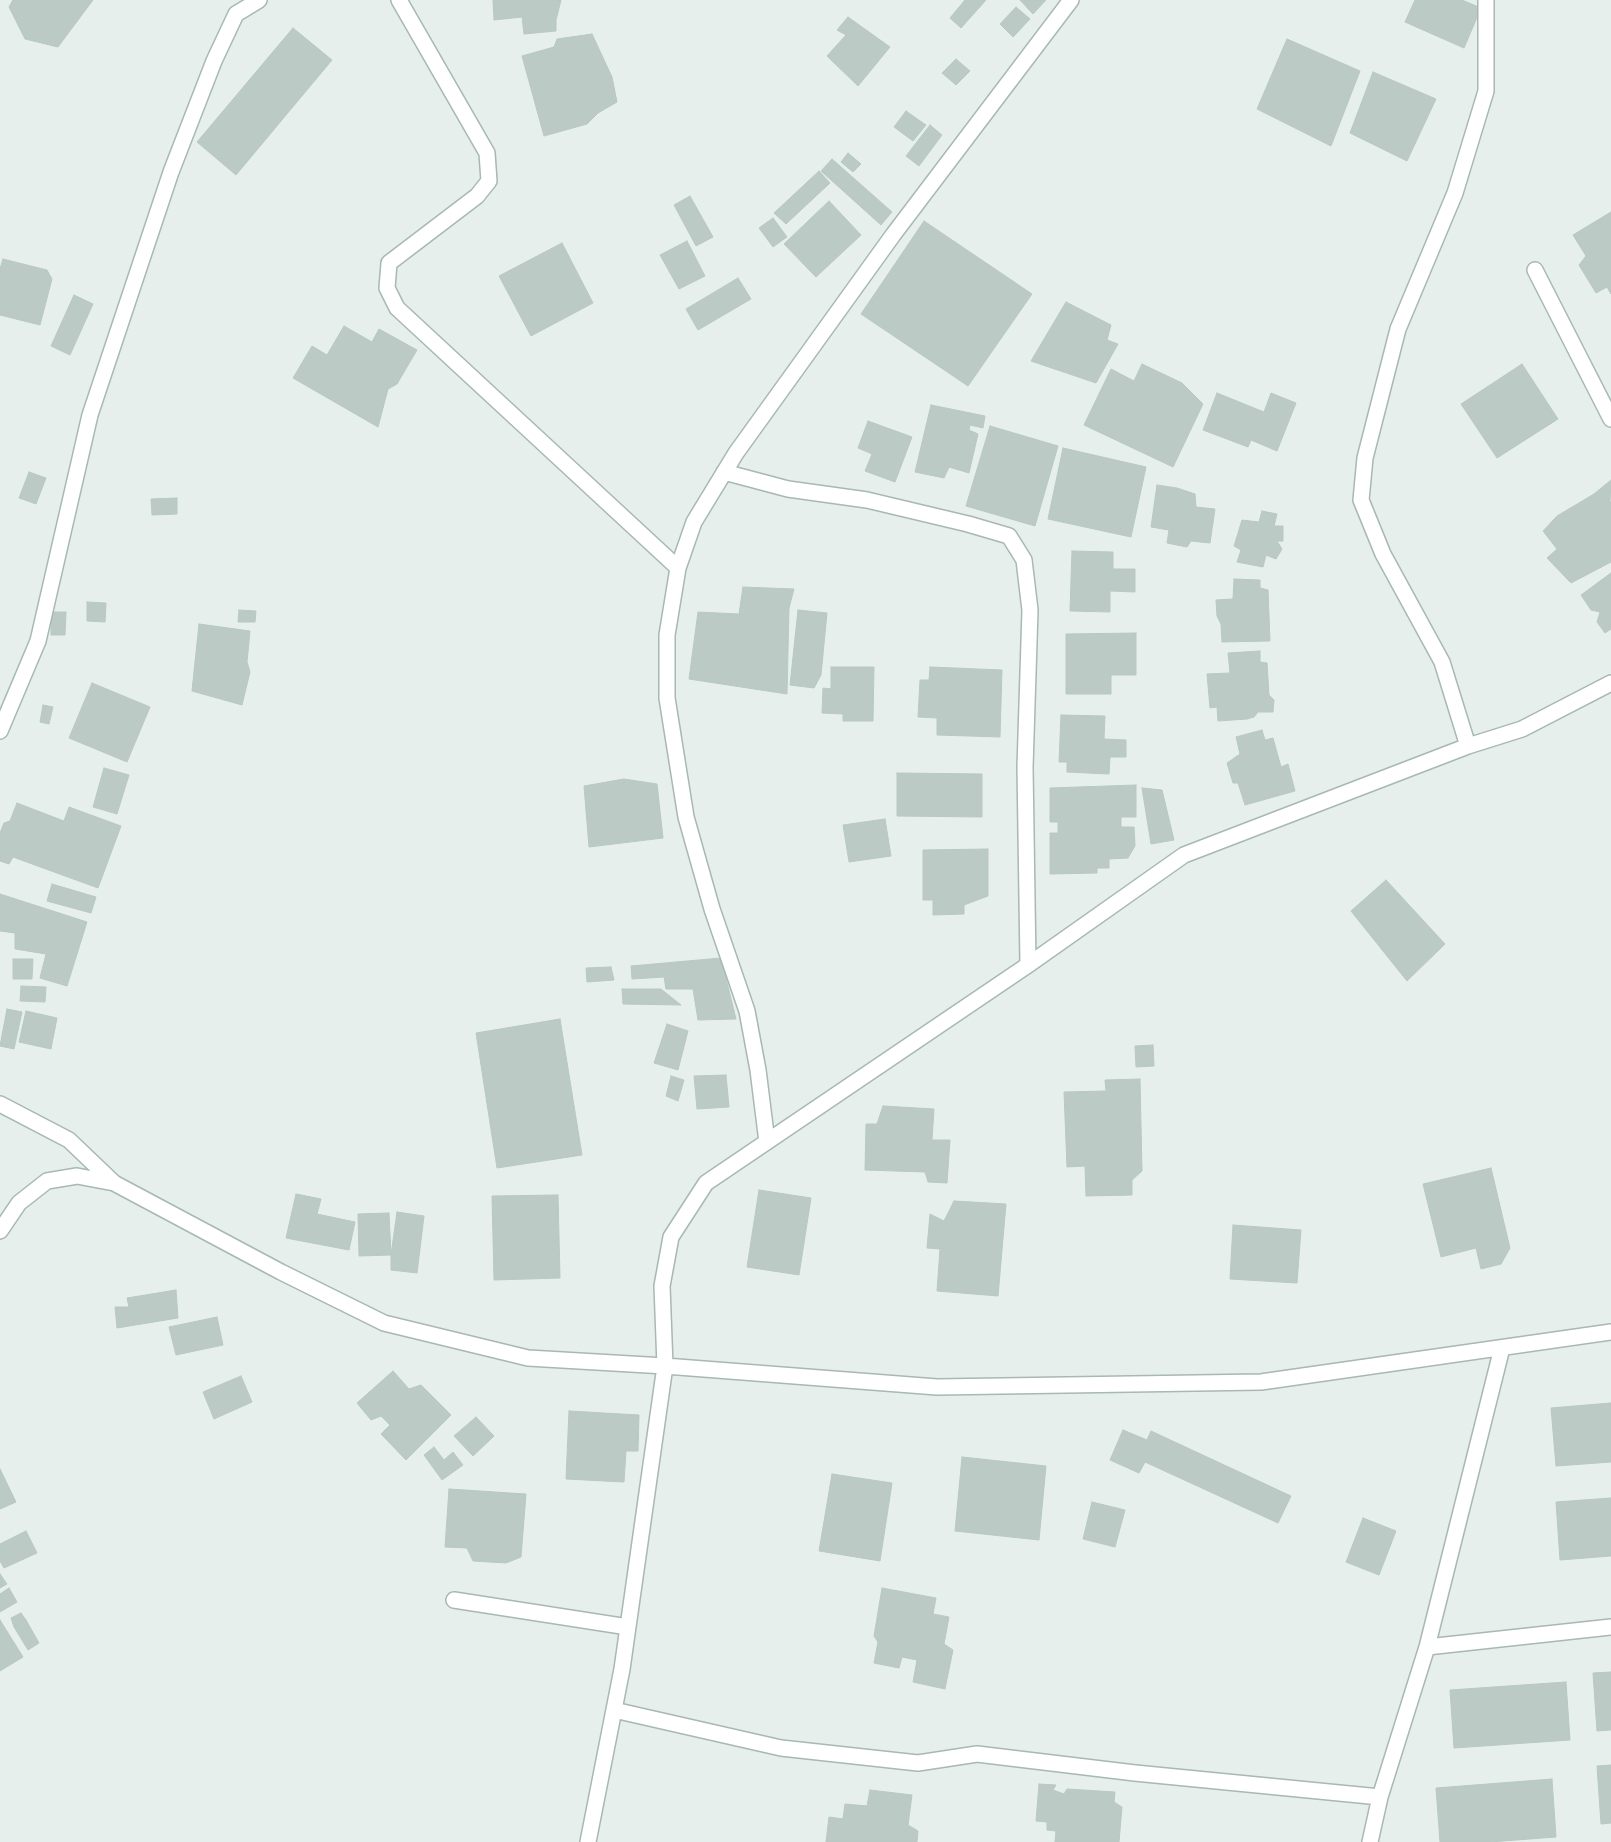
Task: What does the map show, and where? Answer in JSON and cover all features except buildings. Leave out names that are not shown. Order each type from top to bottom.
[{"type":"street","points":[[0,731],[38,641],[90,415],[171,172],[214,61],[236,14],[259,0]]},
{"type":"street","points":[[399,0],[487,153],[490,181],[477,196],[390,264],[387,288],[397,308],[678,568]]},
{"type":"street","points":[[767,1142],[758,1070],[747,1011],[712,909],[684,808],[667,698],[667,635],[678,568],[694,522],[736,453],[893,235],[1072,0]]},
{"type":"street","points":[[1468,746],[1442,662],[1384,554],[1361,500],[1365,458],[1398,329],[1455,193],[1486,91],[1486,0]]},
{"type":"street","points":[[1535,270],[1611,419]]},
{"type":"street","points":[[724,472],[788,489],[867,500],[968,524],[1009,536],[1024,560],[1030,610],[1024,766],[1028,965]]},
{"type":"street","points":[[588,1842],[622,1669],[665,1366],[662,1286],[671,1237],[706,1184],[1028,965],[1184,856],[1468,746],[1522,729],[1611,683]]},
{"type":"street","points":[[0,1104],[69,1140],[114,1184]]},
{"type":"street","points":[[0,1231],[19,1203],[47,1181],[77,1176],[114,1184],[280,1272],[384,1323],[528,1358],[665,1366],[937,1387],[1261,1382],[1611,1332]]},
{"type":"street","points":[[1370,1842],[1380,1797],[1427,1647],[1502,1348]]},
{"type":"street","points":[[454,1600],[628,1628]]},
{"type":"street","points":[[1427,1647],[1611,1627]]},
{"type":"street","points":[[614,1710],[791,1750],[918,1763],[977,1754],[1134,1773],[1380,1797]]}]
